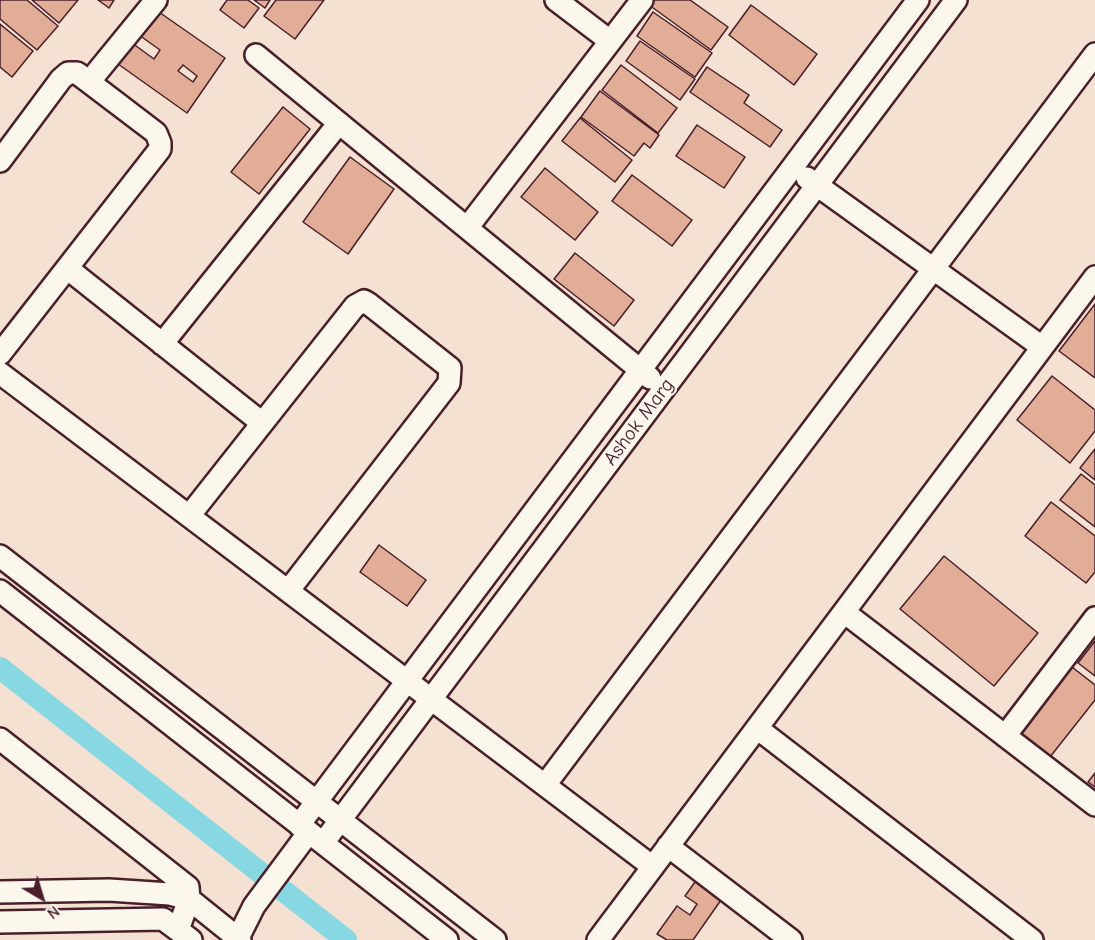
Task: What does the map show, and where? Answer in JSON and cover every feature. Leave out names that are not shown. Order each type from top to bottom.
[{"type":"street","points":[[89,82],[156,0]]},
{"type":"street","points":[[556,0],[610,41]]},
{"type":"street","points":[[467,228],[642,0]]},
{"type":"street","name":"Ashok Marg","points":[[310,833],[316,801],[918,0]]},
{"type":"street","name":"Ashok Marg","points":[[310,833],[341,820],[956,0]]},
{"type":"street","points":[[545,785],[1095,54]]},
{"type":"street","points":[[256,55],[664,389]]},
{"type":"street","points":[[0,161],[61,79],[68,73],[77,73],[159,137],[160,149],[0,354]]},
{"type":"street","points":[[162,344],[339,123]]},
{"type":"street","points":[[794,167],[816,186],[1042,347]]},
{"type":"street","points":[[67,268],[262,423]]},
{"type":"street","points":[[598,940],[1095,277]]},
{"type":"street","points":[[189,516],[359,303],[369,304],[450,368],[449,383],[288,591]]},
{"type":"street","points":[[0,373],[653,867]]},
{"type":"street","points":[[0,556],[495,940]]},
{"type":"street","points":[[0,591],[447,940]]},
{"type":"street","points":[[844,612],[1095,805]]},
{"type":"street","points":[[1005,736],[1095,618]]},
{"type":"street","points":[[757,728],[1032,940]]},
{"type":"street","points":[[0,739],[188,887],[185,935]]},
{"type":"street","points":[[0,892],[109,890],[170,894],[189,899],[238,939],[254,906],[310,833]]},
{"type":"street","points":[[668,846],[791,940]]},
{"type":"street","points":[[0,922],[163,918],[185,935]]},
{"type":"street","points":[[69,940],[84,921]]},
{"type":"building","points":[[0,0],[27,0],[58,26],[37,50],[0,19]]},
{"type":"building","points":[[32,0],[78,0],[59,23]]},
{"type":"building","points":[[98,0],[114,0],[109,8]]},
{"type":"building","points":[[227,0],[248,0],[259,8],[244,28],[220,10]]},
{"type":"building","points":[[254,0],[270,0],[265,8]]},
{"type":"building","points":[[276,0],[324,0],[295,39],[264,16]]},
{"type":"building","points":[[647,0],[690,0],[728,27],[711,50],[645,2]]},
{"type":"building","points":[[751,5],[817,54],[794,85],[729,35]]},
{"type":"building","points":[[156,10],[225,58],[187,113],[118,64],[132,43],[154,59],[160,50],[139,35]],"holes":[[[183,65],[197,76],[193,82],[178,71]]]},
{"type":"building","points":[[653,12],[712,53],[695,77],[637,36]]},
{"type":"building","points":[[0,24],[33,51],[12,77],[0,67]]},
{"type":"building","points":[[640,41],[695,79],[680,100],[626,61]]},
{"type":"building","points":[[621,65],[677,108],[658,133],[602,90]]},
{"type":"building","points":[[707,67],[749,95],[744,103],[782,130],[770,147],[690,92]]},
{"type":"building","points":[[600,91],[659,135],[650,148],[644,143],[634,156],[581,117]]},
{"type":"building","points":[[283,107],[310,129],[259,194],[231,172]]},
{"type":"building","points":[[580,118],[632,160],[615,182],[562,141]]},
{"type":"building","points":[[697,125],[745,157],[724,188],[676,156]]},
{"type":"building","points":[[350,157],[394,189],[348,254],[303,222]]},
{"type":"building","points":[[545,168],[598,212],[575,240],[521,197]]},
{"type":"building","points":[[632,175],[692,220],[672,246],[612,201]]},
{"type":"building","points":[[575,253],[634,300],[614,326],[554,279]]},
{"type":"building","points":[[1095,304],[1095,378],[1059,351]]},
{"type":"building","points":[[1052,376],[1095,410],[1095,431],[1070,463],[1017,420]]},
{"type":"building","points":[[1095,449],[1095,480],[1080,468]]},
{"type":"building","points":[[1081,474],[1095,485],[1095,527],[1060,500]]},
{"type":"building","points":[[1051,502],[1095,536],[1095,572],[1086,583],[1025,536]]},
{"type":"building","points":[[379,545],[426,580],[407,606],[360,572]]},
{"type":"building","points":[[944,556],[1038,633],[994,686],[900,609]]},
{"type":"building","points":[[1095,641],[1095,676],[1078,663]]},
{"type":"building","points":[[1072,667],[1095,685],[1095,700],[1050,757],[1020,734]]},
{"type":"building","points":[[1095,773],[1095,787],[1088,782]]},
{"type":"building","points":[[695,882],[721,900],[693,940],[667,940],[657,934],[677,906],[690,915],[697,904],[685,896]]},
{"type":"waterway","points":[[0,668],[346,940]]}]
